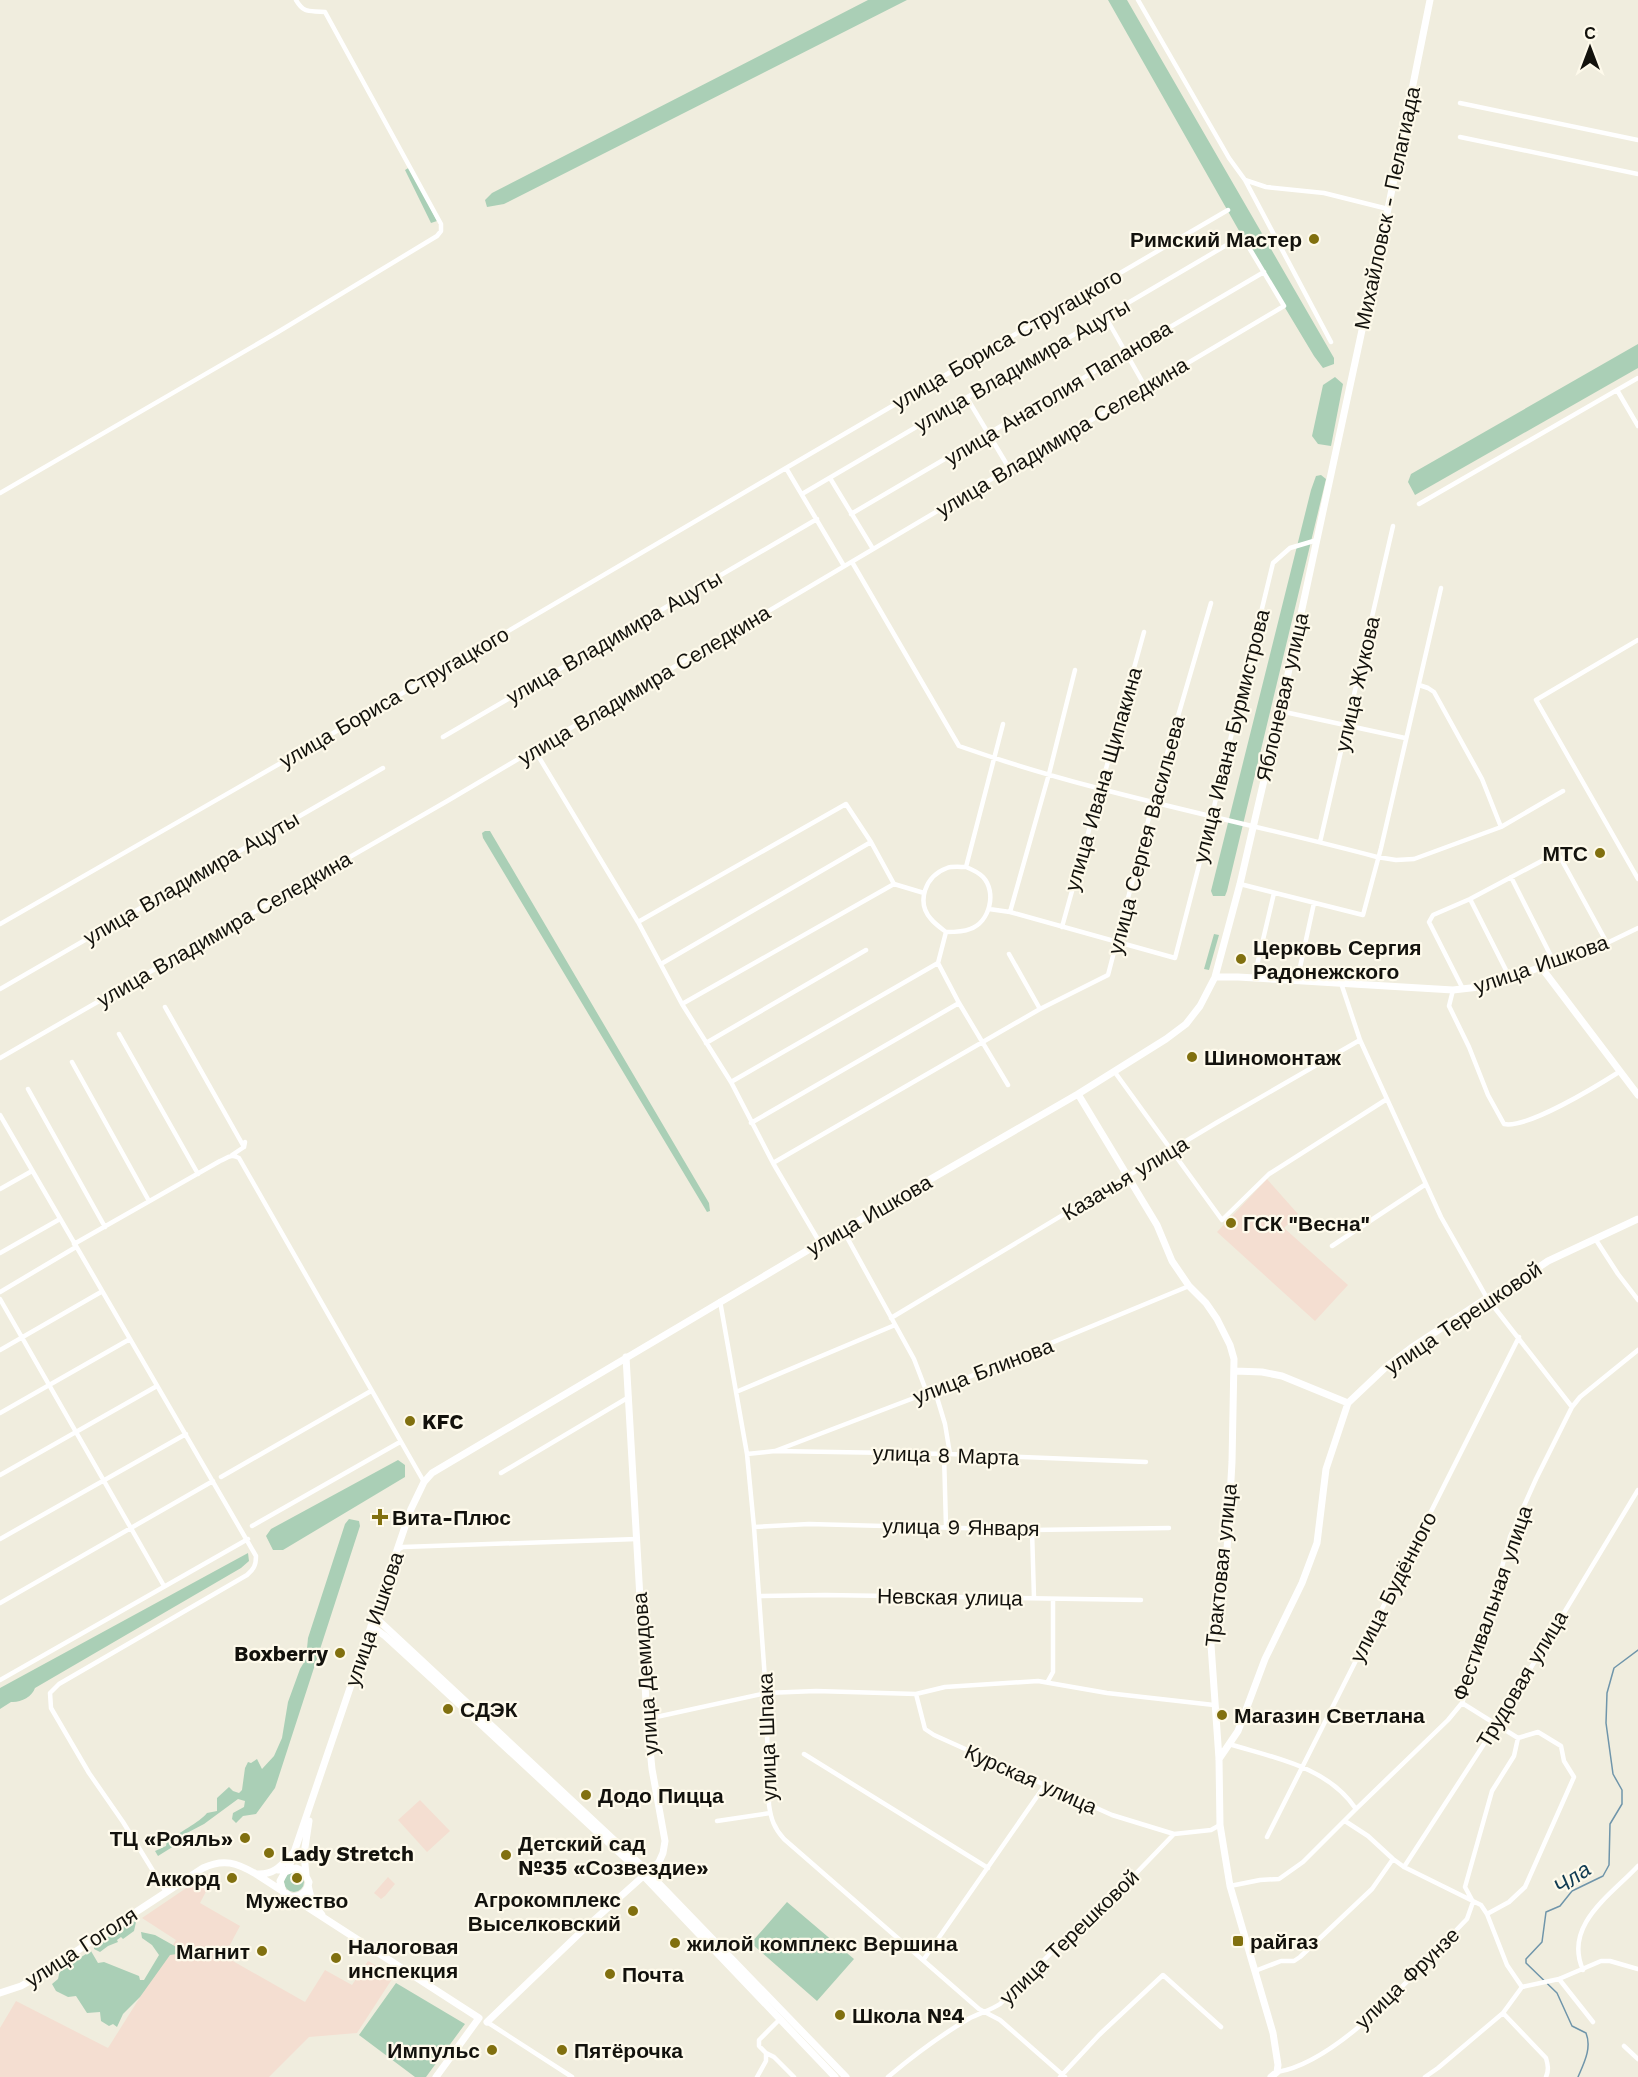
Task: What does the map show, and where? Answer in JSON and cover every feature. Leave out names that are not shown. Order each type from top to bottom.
[{"type":"street","points":[[0,493],[278,332],[437,236],[441,231],[441,224],[325,12],[306,11],[296,0]]},
{"type":"street","points":[[1138,0],[1229,159],[1245,180],[1331,342]]},
{"type":"street","name":"Михайловск - Пелагиада","points":[[1344,416],[1430,0]]},
{"type":"street","points":[[1460,103],[1638,140]]},
{"type":"street","points":[[1460,137],[1638,174]]},
{"type":"street","points":[[1245,180],[1266,187],[1323,194],[1388,209]]},
{"type":"street","name":"улица Бориса Стругацкого","points":[[0,924],[389,701],[1228,210]]},
{"type":"street","name":"улица Владимира Ацуты","points":[[802,494],[1242,236],[1263,272]]},
{"type":"street","name":"улица Владимира Селедкина","points":[[0,1058],[534,749],[1284,306],[1263,272]]},
{"type":"street","name":"улица Анатолия Папанова","points":[[851,514],[1263,272]]},
{"type":"street","points":[[1105,316],[1146,388]]},
{"type":"street","points":[[1419,504],[1638,378]]},
{"type":"street","points":[[1617,390],[1638,426]]},
{"type":"street","points":[[967,398],[1009,468]]},
{"type":"street","name":"Яблоневая улица","points":[[1215,977],[1240,884],[1280,711],[1344,416]]},
{"type":"street","points":[[786,468],[844,566]]},
{"type":"street","points":[[830,478],[873,549]]},
{"type":"street","name":"улица Владимира Ацуты","points":[[443,737],[817,519]]},
{"type":"street","name":"улица Жукова","points":[[1320,842],[1393,526]]},
{"type":"street","name":"улица Ивана Бурмистрова","points":[[1117,943],[1174,958],[1274,563],[1290,548],[1317,540]]},
{"type":"street","points":[[852,562],[960,746],[996,759],[1153,802],[1396,860],[1414,859],[1502,827],[1563,791]]},
{"type":"street","points":[[1240,884],[1363,915],[1441,588]]},
{"type":"street","name":"улица Сергея Васильева","points":[[773,1162],[983,1044],[1040,1009],[1108,975],[1153,802],[1211,603]]},
{"type":"street","name":"улица Ивана Щипакина","points":[[1062,927],[1144,632]]},
{"type":"street","points":[[1638,640],[1536,700],[1638,879]]},
{"type":"street","points":[[1010,912],[1076,670]]},
{"type":"street","points":[[1419,685],[1434,692],[1482,779],[1502,827]]},
{"type":"street","points":[[1280,711],[1405,738]]},
{"type":"street","points":[[966,867],[996,759],[1003,724]]},
{"type":"street","points":[[534,749],[638,922],[682,1004],[731,1082],[773,1162],[820,1243]]},
{"type":"street","name":"улица Владимира Ацуты","points":[[0,989],[383,768]]},
{"type":"street","points":[[638,922],[846,804],[871,842],[894,884],[924,893]]},
{"type":"street","points":[[661,964],[871,842]]},
{"type":"street","points":[[1463,989],[1429,922],[1433,915],[1470,899],[1553,855],[1560,857],[1607,943]]},
{"type":"street","points":[[966,867],[982,876],[988,885],[991,896],[989,909],[981,922],[972,929],[946,932],[931,919],[924,908],[924,893],[929,881],[938,873],[948,868],[966,867]]},
{"type":"street","points":[[1511,877],[1554,962]]},
{"type":"street","points":[[682,1004],[894,884]]},
{"type":"street","points":[[1254,978],[1274,893]]},
{"type":"street","points":[[1470,899],[1510,978]]},
{"type":"street","points":[[1297,981],[1314,903]]},
{"type":"street","points":[[989,909],[1010,912],[1117,943]]},
{"type":"street","name":"улица Ишкова","points":[[288,1870],[411,1509],[424,1482],[432,1473],[452,1459],[1078,1094],[1166,1039],[1186,1024],[1200,1006],[1215,977],[1463,989],[1488,986],[1607,943],[1638,928]]},
{"type":"street","points":[[946,932],[938,963],[1008,1085]]},
{"type":"street","points":[[706,1043],[866,950]]},
{"type":"street","points":[[1009,954],[1040,1009]]},
{"type":"street","points":[[731,1082],[938,963]]},
{"type":"street","points":[[1541,967],[1638,1095]]},
{"type":"street","points":[[1341,983],[1360,1040],[1441,1217],[1487,1298],[1572,1407]]},
{"type":"street","points":[[1454,990],[1449,1006],[1488,1095],[1504,1124],[1509,1125],[1536,1117],[1570,1101],[1619,1072]]},
{"type":"street","points":[[752,1123],[959,1003]]},
{"type":"street","points":[[0,1292],[149,1201],[232,1155],[244,1145],[165,1007]]},
{"type":"street","points":[[119,1034],[198,1174]]},
{"type":"street","name":"Казачья улица","points":[[891,1318],[1360,1040]]},
{"type":"street","points":[[72,1062],[149,1201]]},
{"type":"street","points":[[1114,1071],[1222,1220],[1269,1174],[1387,1099]]},
{"type":"street","points":[[28,1089],[105,1227]]},
{"type":"street","name":"Трактовая улица","points":[[1078,1094],[1157,1225],[1172,1261],[1221,1325],[1232,1353],[1235,1371],[1227,1550],[1211,1645],[1219,1759],[1220,1826],[1230,1886],[1273,2033],[1278,2065],[1273,2076]]},
{"type":"street","points":[[0,1115],[256,1556],[253,1570],[59,1684],[50,1693],[51,1708],[166,1892]]},
{"type":"street","points":[[0,1129],[6,1126]]},
{"type":"street","points":[[232,1155],[239,1158],[424,1482]]},
{"type":"street","points":[[0,1189],[32,1171]]},
{"type":"street","points":[[1332,1246],[1426,1184]]},
{"type":"street","points":[[0,1253],[60,1219]]},
{"type":"street","name":"улица Терешковой","points":[[1219,1759],[1238,1731],[1265,1659],[1302,1583],[1317,1543],[1326,1469],[1348,1403],[1386,1367],[1411,1348],[1487,1298],[1511,1286],[1548,1261],[1638,1219]]},
{"type":"street","points":[[843,1230],[914,1359],[927,1393]]},
{"type":"street","points":[[1596,1240],[1638,1300]]},
{"type":"street","name":"улица Блинова","points":[[775,1451],[935,1391],[1189,1286]]},
{"type":"street","points":[[0,1350],[101,1292]]},
{"type":"street","points":[[0,1299],[164,1586]]},
{"type":"street","name":"улица Шпака","points":[[720,1301],[747,1454],[766,1693],[770,1813],[777,1831],[979,2009],[1000,2020],[1063,2076]]},
{"type":"street","points":[[736,1392],[895,1325]]},
{"type":"street","name":"улица Будённого","points":[[1267,1837],[1519,1337]]},
{"type":"street","points":[[0,1413],[130,1339]]},
{"type":"street","name":"Фестивальная улица","points":[[1230,1886],[1279,1879],[1303,1862],[1448,1720],[1462,1703],[1475,1668],[1510,1537],[1536,1479],[1572,1407],[1588,1390],[1638,1350]]},
{"type":"street","name":"улица Демидова","points":[[487,2022],[583,1930],[646,1875],[662,1857],[665,1840],[652,1769],[647,1719],[626,1357]]},
{"type":"street","points":[[1235,1371],[1262,1372],[1282,1376],[1348,1403]]},
{"type":"street","points":[[0,1475],[157,1386]]},
{"type":"street","points":[[221,1477],[371,1391]]},
{"type":"street","points":[[935,1391],[945,1424],[946,1526]]},
{"type":"street","points":[[501,1473],[629,1397]]},
{"type":"street","points":[[0,1539],[186,1434]]},
{"type":"street","points":[[252,1526],[400,1442]]},
{"type":"street","name":"улица 8 Марта","points":[[747,1454],[775,1451],[947,1454],[1146,1462]]},
{"type":"street","points":[[0,1603],[213,1481]]},
{"type":"street","name":"Трудовая улица","points":[[1404,1867],[1497,1724],[1638,1490]]},
{"type":"street","name":"улица 9 Января","points":[[754,1527],[809,1524],[1032,1530],[1169,1528]]},
{"type":"street","points":[[1032,1530],[1034,1598]]},
{"type":"street","points":[[0,1680],[248,1539]]},
{"type":"street","points":[[397,1550],[403,1547],[549,1540],[637,1539]]},
{"type":"street","name":"Невская улица","points":[[759,1596],[1141,1600]]},
{"type":"street","points":[[1048,1681],[1053,1672],[1053,1599]]},
{"type":"street","points":[[375,1617],[646,1875],[846,2077]]},
{"type":"street","points":[[371,1626],[386,1636],[646,1875],[835,2077]]},
{"type":"street","points":[[647,1719],[766,1693],[816,1691],[916,1694],[945,1687],[1048,1681],[1057,1685],[1107,1693],[1214,1705]]},
{"type":"street","name":"Курская улица","points":[[916,1694],[925,1729],[1112,1815],[1174,1834]]},
{"type":"street","points":[[1462,1703],[1518,1738]]},
{"type":"street","points":[[1487,1914],[1509,1902],[1525,1887],[1574,1777],[1564,1761],[1561,1746],[1553,1740],[1538,1732],[1518,1738]]},
{"type":"street","points":[[1473,1902],[1465,1887],[1475,1850],[1492,1791],[1514,1756],[1518,1738]]},
{"type":"street","points":[[1229,1744],[1302,1766],[1335,1785],[1356,1809]]},
{"type":"street","points":[[804,1754],[988,1868]]},
{"type":"street","points":[[924,1959],[1045,1785]]},
{"type":"street","name":"улица Ишкова","points":[[306,1875],[305,1845],[312,1803]]},
{"type":"street","points":[[717,1821],[770,1813]]},
{"type":"street","points":[[1345,1821],[1368,1836],[1393,1860],[1404,1867],[1480,1905],[1487,1914],[1507,1965],[1522,1987]]},
{"type":"street","points":[[1174,1834],[1211,1830],[1220,1826]]},
{"type":"street","name":"улица Терешковой","points":[[888,2077],[913,2056],[972,2018],[1000,2004],[1053,1951],[1090,1921],[1174,1834]]},
{"type":"street","points":[[278,1870],[293,1852]]},
{"type":"street","points":[[1255,1971],[1281,1961],[1294,1961],[1300,1957],[1372,1889],[1393,1860]]},
{"type":"street","name":"улица Гоголя","points":[[0,1993],[21,1986],[37,1977],[203,1868],[218,1862],[235,1863],[255,1874],[479,2018]]},
{"type":"street","points":[[1583,1970],[1577,1944],[1584,1925],[1593,1911],[1638,1866]]},
{"type":"street","points":[[255,1874],[296,1868],[306,1875],[312,1902],[325,1920]]},
{"type":"street","points":[[288,1870],[280,1881],[286,1895],[302,1894],[308,1885]]},
{"type":"street","name":"улица Фрунзе","points":[[1273,2076],[1320,2055],[1374,2013],[1467,1919],[1473,1902]]},
{"type":"street","points":[[1425,2077],[1503,2013],[1522,1987],[1559,1979],[1601,1961],[1610,1961],[1638,1969]]},
{"type":"street","points":[[1063,2076],[1099,2035],[1163,1975],[1221,2027]]},
{"type":"street","points":[[1559,1979],[1593,2022]]},
{"type":"street","points":[[1503,2013],[1545,2058],[1548,2072],[1546,2077]]},
{"type":"street","points":[[436,2077],[479,2018],[572,2077]]},
{"type":"street","points":[[780,2019],[759,2040],[759,2046],[794,2077]]},
{"type":"street","points":[[1624,2046],[1638,2059]]},
{"type":"street","points":[[757,2077],[766,2061],[766,2053]]},
{"type":"shaded area","points":[[1267,1179],[1298,1214],[1284,1228],[1348,1285],[1315,1321],[1217,1232]]},
{"type":"shaded area","points":[[420,1800],[450,1831],[427,1852],[398,1820]]},
{"type":"shaded area","points":[[207,1874],[213,1878],[200,1903],[240,1926],[224,1956],[305,2002],[325,1970],[352,1985],[368,1961],[394,1976],[357,2033],[309,2037],[269,2077],[0,2077],[0,2028],[16,2001],[108,2048],[176,1940],[142,1918]]},
{"type":"shaded area","points":[[388,1877],[395,1884],[381,1899],[374,1893]]},
{"type":"green space","points":[[868,0],[907,0],[504,204],[487,207],[485,200],[492,193]]},
{"type":"green space","points":[[1108,0],[1127,0],[1334,358],[1334,364],[1323,368],[1314,356],[1242,236]]},
{"type":"green space","points":[[410,167],[437,221],[431,223],[405,170]]},
{"type":"green space","points":[[1638,344],[1638,368],[1415,495],[1408,482],[1411,474]]},
{"type":"green space","points":[[1335,377],[1343,384],[1331,446],[1318,444],[1312,436],[1323,385]]},
{"type":"green space","points":[[1321,475],[1326,479],[1227,891],[1225,896],[1213,896],[1211,891],[1311,490],[1316,476]]},
{"type":"green space","points":[[490,831],[709,1203],[710,1211],[707,1212],[483,838],[482,833]]},
{"type":"green space","points":[[1214,934],[1219,935],[1209,970],[1204,969]]},
{"type":"green space","points":[[398,1460],[405,1465],[405,1477],[283,1550],[273,1550],[266,1536],[271,1529]]},
{"type":"green space","points":[[349,1519],[359,1521],[360,1526],[275,1788],[256,1814],[243,1816],[236,1823],[232,1819],[233,1813],[244,1807],[245,1801],[238,1799],[204,1824],[183,1835],[174,1846],[158,1856],[155,1851],[166,1846],[167,1841],[207,1813],[217,1811],[217,1798],[229,1787],[239,1793],[242,1790],[248,1762],[251,1763],[257,1759],[262,1769],[274,1756],[282,1738],[288,1702],[306,1659],[308,1638],[345,1524]]},
{"type":"green space","points":[[248,1553],[249,1561],[241,1568],[35,1688],[25,1699],[11,1702],[0,1709],[0,1688]]},
{"type":"green space","points":[[290,1872],[298,1872],[304,1878],[304,1886],[298,1892],[290,1892],[284,1886],[284,1878]]},
{"type":"green space","points":[[787,1902],[854,1959],[817,2001],[751,1943]]},
{"type":"green space","points":[[132,1921],[136,1922],[134,1931],[100,1952],[94,1949],[94,1946]]},
{"type":"green space","points":[[141,1932],[155,1935],[180,1949],[177,1954],[170,1955],[140,1997],[123,2014],[117,2027],[113,2024],[109,2026],[101,2021],[100,2012],[87,2013],[76,1996],[68,1997],[56,1991],[52,1984],[58,1979],[60,1970],[91,1951],[98,1963],[104,1962],[144,1980],[159,1955],[152,1945],[142,1938]]},
{"type":"green space","points":[[396,1983],[465,2024],[426,2077],[415,2077],[359,2035]]},
{"type":"waterway","name":"Чла","points":[[1578,2077],[1588,2050],[1586,2033],[1572,2026],[1557,1993],[1526,1963],[1526,1959],[1542,1942],[1546,1912],[1560,1906],[1572,1891],[1603,1876],[1609,1865],[1610,1824],[1622,1804],[1622,1790],[1613,1774],[1606,1723],[1607,1693],[1614,1668],[1638,1650]]},
{"type":"place","name":"Римский Мастер","points":[[1314,239]]},
{"type":"place","name":"МТС","points":[[1600,853]]},
{"type":"place","name":"Церковь Сергия Радонежского","points":[[1241,959]]},
{"type":"place","name":"Шиномонтаж","points":[[1192,1057]]},
{"type":"place","name":"ГСК \"Весна\"","points":[[1231,1223]]},
{"type":"place","name":"KFC","points":[[410,1421]]},
{"type":"place","name":"Вита-Плюс","points":[[380,1517]]},
{"type":"place","name":"Boxberry","points":[[340,1653]]},
{"type":"place","name":"СДЭК","points":[[448,1709]]},
{"type":"place","name":"Магазин Светлана","points":[[1222,1715]]},
{"type":"place","name":"Додо Пицца","points":[[586,1795]]},
{"type":"place","name":"ТЦ «Рояль»","points":[[245,1838]]},
{"type":"place","name":"Lady Stretch","points":[[269,1853]]},
{"type":"place","name":"Детский сад №35 «Созвездие»","points":[[506,1855]]},
{"type":"place","name":"Аккорд","points":[[232,1878]]},
{"type":"place","name":"Мужество","points":[[297,1878]]},
{"type":"place","name":"Агрокомплекс Выселковский","points":[[633,1911]]},
{"type":"place","name":"райгаз","points":[[1238,1941]]},
{"type":"place","name":"жилой комплекс Вершина","points":[[675,1943]]},
{"type":"place","name":"Магнит","points":[[262,1951]]},
{"type":"place","name":"Налоговая инспекция","points":[[336,1958]]},
{"type":"place","name":"Почта","points":[[610,1974]]},
{"type":"place","name":"Школа №4","points":[[840,2015]]},
{"type":"place","name":"Импульс","points":[[492,2050]]},
{"type":"place","name":"Пятёрочка","points":[[562,2050]]}]
